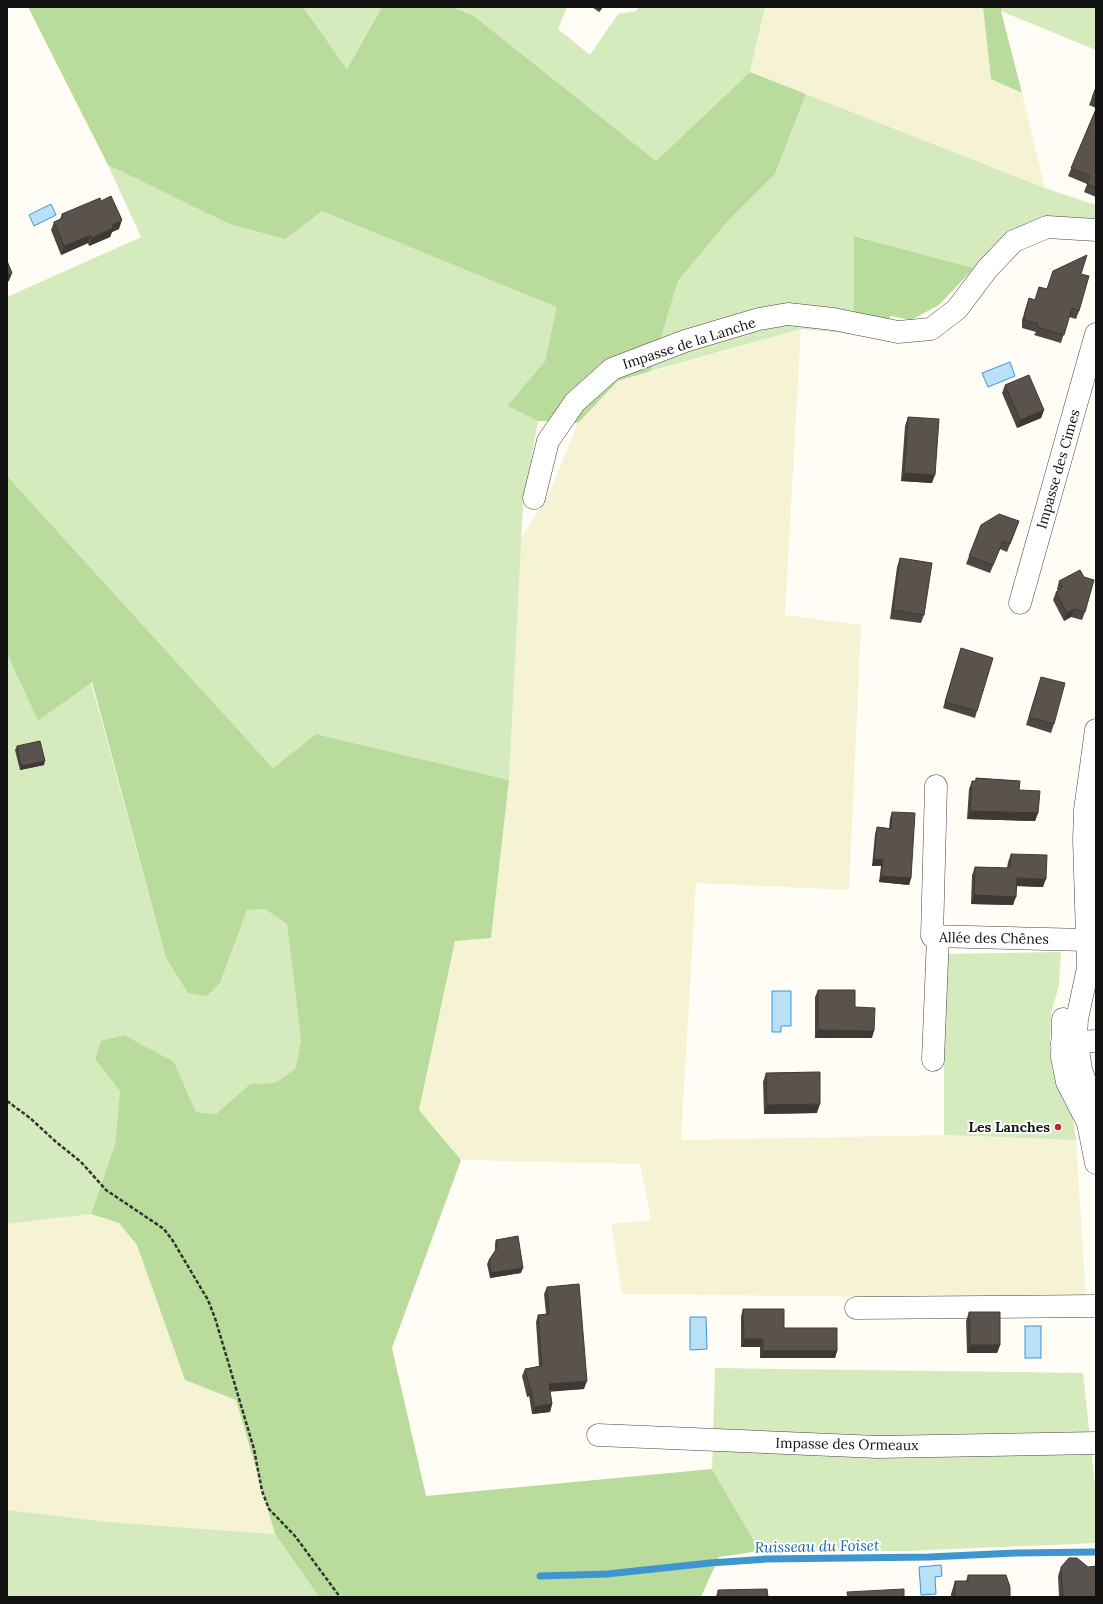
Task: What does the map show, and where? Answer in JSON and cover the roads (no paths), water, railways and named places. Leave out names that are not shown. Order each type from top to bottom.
[{"type":"street","name":"Impasse de la Lanche","points":[[534,498],[548,441],[575,402],[612,369],[684,341],[759,319],[788,314],[832,319],[898,332],[931,328],[957,309],[988,268],[1014,241],[1047,228],[1096,230]]},
{"type":"street","name":"Impasse des Cimes","points":[[1020,603],[1096,334]]},
{"type":"street","points":[[1096,730],[1085,810],[1084,840],[1088,968],[1077,1019],[1081,1070],[1096,1111]]},
{"type":"street","name":"Allée des Chênes","points":[[936,786],[932,936],[1087,940]]},
{"type":"street","points":[[933,1060],[938,936]]},
{"type":"street","points":[[1078,1042],[1062,1057],[1067,1082],[1088,1123],[1096,1161]]},
{"type":"street","points":[[856,1308],[1096,1306]]},
{"type":"street","name":"Impasse des Ormeaux","points":[[598,1435],[878,1447],[1096,1443]]},
{"type":"water","points":[[51,204],[56,215],[34,226],[29,215]]},
{"type":"water","points":[[1010,362],[1015,376],[988,387],[982,373]]},
{"type":"water","points":[[772,991],[791,991],[791,1026],[781,1026],[781,1032],[772,1032]]},
{"type":"water","points":[[690,1317],[706,1317],[707,1349],[690,1350]]},
{"type":"water","points":[[1025,1326],[1041,1326],[1041,1358],[1025,1358]]},
{"type":"water","points":[[941,1565],[942,1576],[935,1577],[936,1594],[921,1595],[919,1567]]},
{"type":"waterway","name":"Ruisseau du Foiset","points":[[540,1576],[607,1574],[710,1563],[766,1559],[929,1557],[1016,1553],[1094,1552]]},
{"type":"place","name":"Les Lanches","points":[[1058,1127]]}]
